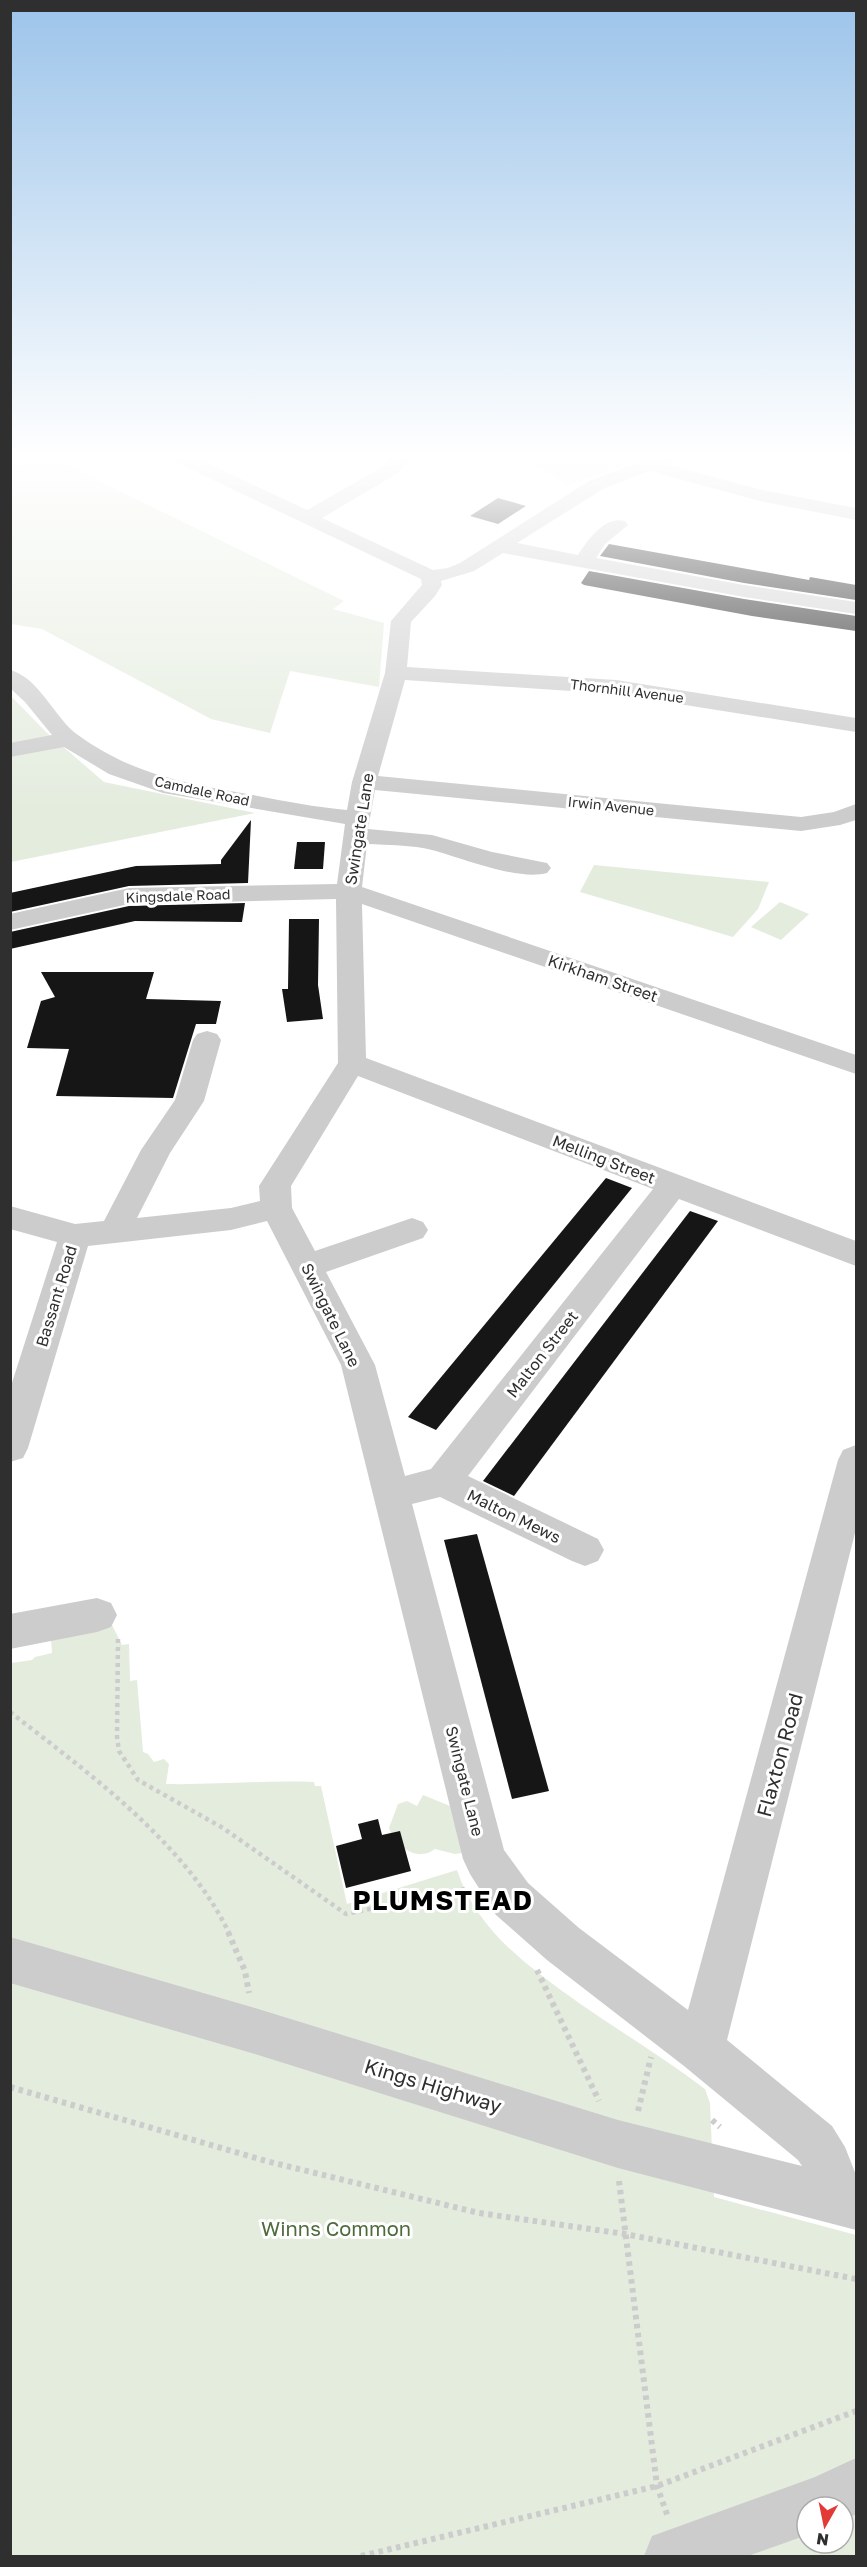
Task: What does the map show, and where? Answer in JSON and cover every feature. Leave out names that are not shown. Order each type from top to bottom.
[{"type":"street","points":[[425,574],[430,576],[446,574]]},
{"type":"street","points":[[648,574],[856,608]]},
{"type":"street","name":"Swingate Lane","points":[[352,1063],[349,891],[356,826],[364,782],[396,673],[401,621],[428,592],[432,585],[430,576]]},
{"type":"street","name":"Thornhill Avenue","points":[[396,673],[616,687],[856,725]]},
{"type":"street","name":"Camdale Road","points":[[10,676],[33,697],[68,739],[117,769],[171,788],[324,815],[356,826],[432,842],[488,859],[538,868]]},
{"type":"street","points":[[10,750],[68,739]]},
{"type":"street","name":"Irwin Avenue","points":[[364,782],[790,823],[820,823],[856,811]]},
{"type":"street","name":"Kingsdale Road","points":[[10,922],[129,896],[349,891]]},
{"type":"street","name":"Kirkham Street","points":[[349,891],[856,1065]]},
{"type":"street","points":[[114,1232],[156,1149],[189,1101],[207,1040]]},
{"type":"street","points":[[276,1208],[275,1186],[352,1063]]},
{"type":"street","name":"Melling Street","points":[[352,1063],[856,1254]]},
{"type":"street","name":"Malton Street","points":[[443,1481],[674,1185]]},
{"type":"street","name":"Swingate Lane","points":[[276,1208],[358,1365],[485,1859],[512,1899],[554,1937],[700,2049],[815,2143],[849,2203]]},
{"type":"street","name":"Bassant Road","points":[[10,1448],[75,1236],[231,1219],[276,1208]]},
{"type":"street","points":[[10,1217],[75,1236]]},
{"type":"street","points":[[307,1266],[411,1228]]},
{"type":"street","name":"Flaxton Road","points":[[700,2049],[856,1460]]},
{"type":"street","points":[[392,1494],[443,1481]]},
{"type":"street","name":"Malton Mews","points":[[443,1481],[585,1550]]},
{"type":"street","points":[[10,1632],[107,1627]]},
{"type":"street","name":"Kings Highway","points":[[10,1960],[255,2031],[618,2144],[849,2203]]},
{"type":"street","points":[[676,2555],[827,2500],[856,2485]]},
{"type":"path","points":[[107,1627],[119,1751],[138,1780],[223,1828],[346,1914],[472,1888]]},
{"type":"path","points":[[10,1712],[107,1790],[160,1841],[203,1890],[231,1934],[247,1978],[250,1999]]},
{"type":"path","points":[[537,1968],[599,2102]]},
{"type":"path","points":[[637,2112],[654,2047]]},
{"type":"path","points":[[10,2087],[266,2161],[479,2213],[625,2234],[856,2279]]},
{"type":"path","points":[[712,2120],[720,2127]]},
{"type":"path","points":[[618,2177],[657,2487],[676,2555]]},
{"type":"path","points":[[361,2556],[657,2487],[856,2411]]},
{"type":"green space","points":[[11,574],[289,574],[344,601],[333,609],[384,623],[379,687],[290,671],[270,733],[211,719],[42,629],[11,624]]},
{"type":"green space","points":[[10,695],[46,732],[104,782],[255,813],[11,862]]},
{"type":"green space","points":[[594,865],[769,882],[758,909],[733,937],[580,892]]},
{"type":"green space","points":[[780,902],[809,914],[781,940],[751,927]]},
{"type":"green space","name":"Winns Common","points":[[112,1625],[122,1645],[129,1644],[130,1681],[137,1680],[143,1752],[148,1754],[154,1762],[164,1759],[169,1764],[166,1784],[314,1782],[315,1786],[321,1786],[347,1904],[457,1870],[477,1911],[507,1946],[579,2003],[705,2089],[710,2103],[714,2197],[856,2235],[856,2556],[11,2556],[11,1663],[32,1660],[35,1657],[52,1653],[51,1638]]},
{"type":"green space","points":[[423,1795],[450,1806],[468,1852],[455,1854],[435,1849],[428,1853],[414,1853],[402,1846],[392,1835],[389,1828],[398,1804],[407,1801],[417,1806]]},
{"type":"building","points":[[587,574],[604,574],[856,616],[856,631],[752,616],[581,583]]},
{"type":"building","points":[[695,574],[775,574],[809,580],[810,577],[856,585],[856,600]]},
{"type":"building","points":[[251,820],[248,883],[129,886],[10,912],[10,893],[136,866],[221,864],[221,860]]},
{"type":"building","points":[[297,842],[325,842],[323,869],[294,869]]},
{"type":"building","points":[[245,903],[242,922],[135,921],[10,949],[10,932],[129,906]]},
{"type":"building","points":[[289,919],[319,919],[318,985],[323,1019],[287,1022],[282,989],[288,989]]},
{"type":"building","points":[[41,972],[154,972],[146,999],[221,1001],[216,1024],[196,1024],[173,1098],[56,1096],[69,1049],[27,1048],[41,1001],[55,997]]},
{"type":"building","points":[[606,1178],[632,1188],[436,1430],[408,1417]]},
{"type":"building","points":[[690,1211],[718,1221],[514,1496],[483,1481]]},
{"type":"building","points":[[477,1534],[549,1791],[512,1799],[444,1540]]},
{"type":"building","points":[[378,1819],[382,1835],[400,1831],[411,1871],[346,1888],[336,1846],[362,1839],[358,1824]]},
{"type":"district","name":"PLUMSTEAD","points":[[443,1901]]}]
